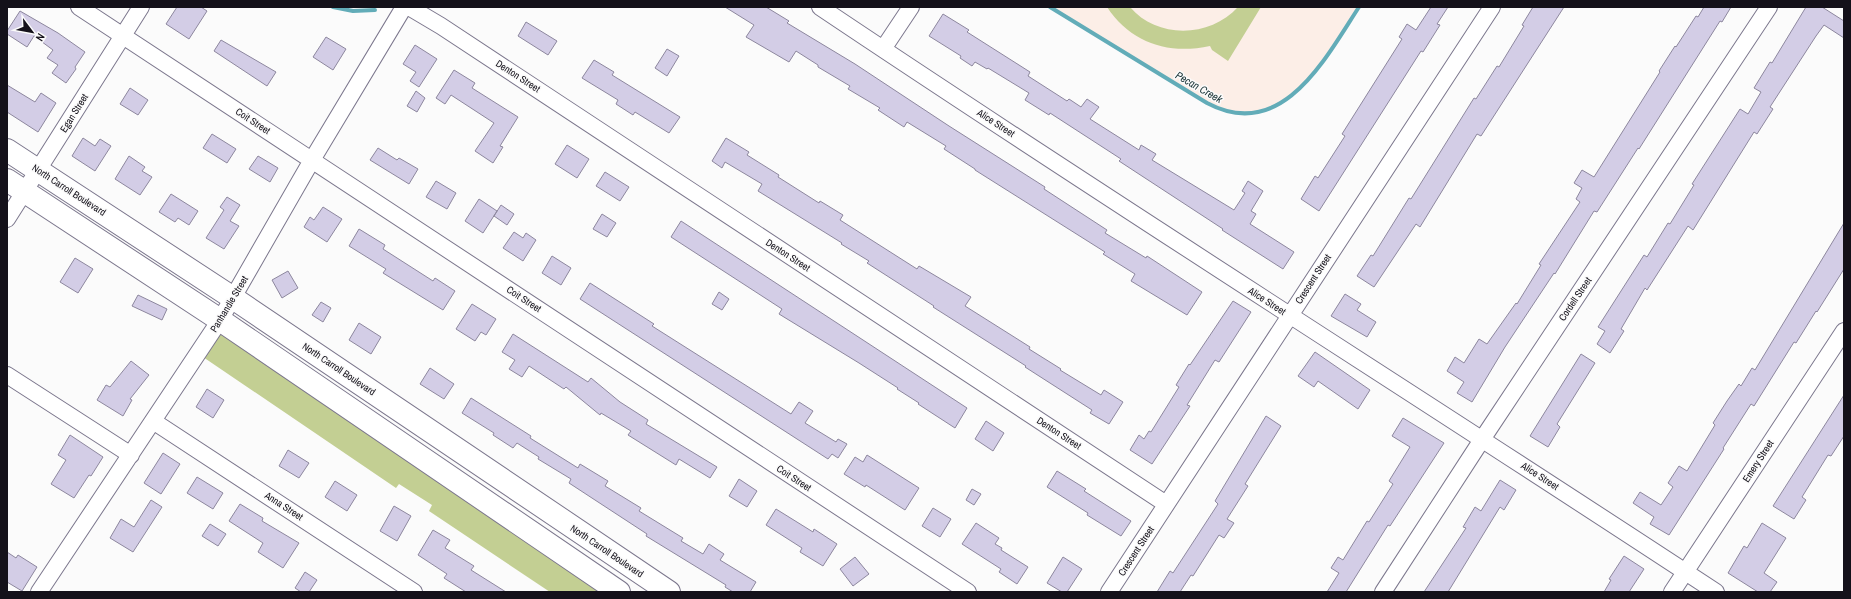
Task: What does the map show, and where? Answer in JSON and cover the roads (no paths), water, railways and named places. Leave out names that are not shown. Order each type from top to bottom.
[{"type":"main road","name":"North Carroll Boulevard","points":[[7,150],[233,298],[669,592]]},
{"type":"main road","points":[[16,186],[220,320],[619,592]]},
{"type":"street","name":"Coit Street","points":[[80,7],[968,592]]},
{"type":"street","name":"Egan Street","points":[[7,219],[16,186],[39,170],[141,7]]},
{"type":"street","name":"Panhandle Street","points":[[39,592],[220,320],[312,160],[404,7]]},
{"type":"street","name":"Denton Street","points":[[409,7],[448,30],[1166,504]]},
{"type":"street","name":"Alice Street","points":[[820,7],[1290,315],[1483,438],[1716,592]]},
{"type":"street","points":[[883,49],[911,7]]},
{"type":"street","name":"Crescent Street","points":[[1109,592],[1492,7]]},
{"type":"street","name":"Cordell Street","points":[[1383,592],[1483,438],[1769,7]]},
{"type":"street","name":"Emery Street","points":[[1672,592],[1844,331]]},
{"type":"street","points":[[7,374],[131,454]]},
{"type":"street","name":"Anna Street","points":[[153,421],[414,592]]},
{"type":"waterway","name":"Pecan Creek","points":[[333,7],[353,11],[375,10]]},
{"type":"waterway","name":"Pecan Creek","points":[[1050,7],[1207,103],[1234,112],[1258,112],[1279,104],[1298,90],[1316,71],[1359,7]]}]
